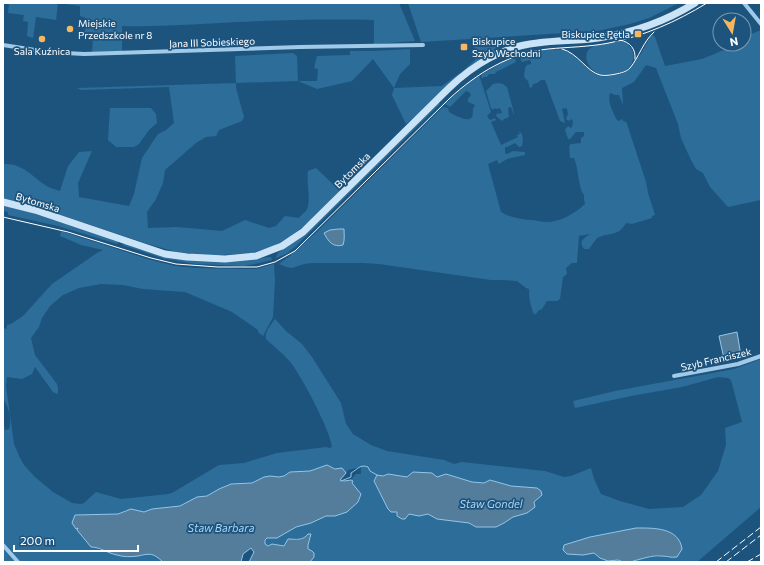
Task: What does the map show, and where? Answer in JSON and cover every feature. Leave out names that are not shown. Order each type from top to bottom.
[{"type":"street","name":"Bytomska","points":[[3,202],[35,210],[154,250],[178,256],[225,259],[260,255],[282,246],[303,232],[449,88],[468,71],[486,60],[508,50],[532,43],[589,40],[624,33],[655,23],[696,3]]},
{"type":"street","points":[[744,3],[761,24]]},
{"type":"street","name":"Jana III Sobieskiego","points":[[3,45],[48,52],[84,54],[295,47],[423,45]]},
{"type":"street","name":"Szyb Franciszek","points":[[674,376],[738,364],[761,356]]},
{"type":"street","points":[[3,545],[18,562]]},
{"type":"shaded area","points":[[9,3],[58,3],[56,20],[36,17],[33,38],[27,36],[28,22],[23,21],[24,15],[8,13]]},
{"type":"shaded area","points":[[58,3],[399,3],[415,41],[374,44],[374,20],[236,22],[165,26],[122,26],[122,51],[92,52],[93,38],[84,38],[86,18],[80,16],[80,6]]},
{"type":"shaded area","points":[[408,3],[679,3],[649,18],[630,24],[597,31],[421,42]]},
{"type":"shaded area","points":[[761,30],[761,200],[728,207],[710,187],[703,173],[696,169],[690,158],[681,138],[678,124],[656,68],[646,65],[634,82],[622,88],[623,105],[619,95],[610,93],[609,100],[617,120],[619,121],[622,119],[624,122],[626,121],[655,215],[652,216],[652,218],[632,224],[626,223],[617,232],[597,238],[589,249],[584,249],[582,242],[590,234],[579,236],[577,263],[572,263],[566,268],[567,274],[563,277],[560,299],[557,301],[547,301],[542,309],[536,314],[534,314],[531,305],[529,289],[517,281],[491,280],[379,264],[313,263],[292,268],[279,264],[314,234],[443,107],[448,108],[449,112],[460,118],[469,119],[472,117],[475,105],[468,102],[471,95],[469,92],[466,91],[450,107],[445,104],[479,75],[491,112],[487,116],[490,120],[495,118],[496,120],[491,122],[501,145],[518,137],[517,135],[520,134],[519,131],[523,138],[522,146],[519,147],[515,143],[505,147],[505,153],[507,154],[513,151],[525,152],[525,155],[507,159],[499,164],[497,160],[488,164],[501,212],[516,218],[544,222],[557,221],[567,217],[585,204],[574,158],[570,158],[569,146],[571,144],[581,143],[581,138],[584,136],[584,132],[576,132],[570,139],[568,139],[565,130],[569,126],[570,128],[572,127],[573,121],[571,119],[569,121],[566,119],[568,114],[567,109],[562,109],[565,123],[560,121],[545,80],[541,80],[533,84],[530,88],[528,81],[524,77],[525,68],[527,65],[531,64],[531,62],[530,60],[522,62],[519,56],[546,50],[562,50],[573,55],[595,74],[600,76],[608,76],[623,73],[629,69],[638,56],[639,57],[652,34],[655,37],[665,66],[702,59],[719,52],[752,52],[752,34]]},
{"type":"shaded area","points":[[622,41],[630,46],[633,54],[632,62],[626,70],[619,73],[599,74],[589,66],[586,58],[588,50],[597,45]]},
{"type":"shaded area","points":[[474,47],[499,47],[499,50],[406,124],[392,95],[394,88],[442,86],[475,60]]},
{"type":"shaded area","points":[[410,49],[410,64],[400,74],[394,88],[373,59],[352,81],[317,89],[298,81],[317,81],[318,69],[314,68],[317,56],[350,55],[350,51]]},
{"type":"shaded area","points":[[293,53],[297,56],[298,81],[236,83],[235,56]]},
{"type":"shaded area","points":[[515,58],[516,62],[496,72],[495,74],[489,74],[487,77],[482,79],[481,75],[503,62]]},
{"type":"shaded area","points":[[236,83],[244,117],[242,121],[219,130],[216,136],[206,137],[196,143],[165,170],[163,183],[156,199],[147,212],[148,228],[177,227],[222,231],[245,220],[269,228],[276,226],[285,216],[299,218],[306,211],[309,203],[308,171],[316,168],[340,191],[316,216],[290,237],[273,246],[252,253],[208,256],[176,252],[28,204],[3,200],[3,164],[16,165],[50,188],[60,191],[68,166],[79,152],[92,151],[78,183],[79,197],[129,206],[134,194],[142,158],[158,134],[166,130],[174,123],[169,87],[81,90],[77,88]]},
{"type":"shaded area","points":[[498,83],[507,87],[514,113],[514,115],[511,107],[508,108],[509,117],[502,121],[496,116],[498,112],[498,114],[502,113],[500,108],[495,108],[493,110],[491,108],[486,91],[493,84]]},
{"type":"shaded area","points":[[437,102],[440,104],[296,246],[286,254],[276,258],[278,253]]},
{"type":"shaded area","points":[[110,108],[151,108],[156,114],[157,123],[149,130],[139,144],[134,147],[116,147],[108,140]]},
{"type":"shaded area","points":[[3,205],[29,211],[119,241],[117,244],[58,226],[8,215],[8,212],[3,211]]},
{"type":"shaded area","points":[[61,231],[151,260],[175,266],[195,268],[256,269],[274,264],[275,280],[273,317],[263,336],[258,332],[258,330],[232,312],[185,292],[101,284],[79,288],[63,295],[50,306],[42,318],[39,327],[31,338],[35,355],[57,384],[57,394],[53,392],[35,367],[32,374],[22,379],[7,377],[6,386],[14,444],[20,458],[35,477],[53,492],[72,503],[84,503],[96,492],[121,499],[168,494],[219,465],[244,463],[277,453],[332,447],[321,417],[296,370],[291,363],[266,339],[267,331],[275,319],[286,331],[302,344],[312,357],[341,403],[346,424],[353,434],[371,445],[387,451],[444,460],[454,464],[462,462],[545,471],[564,477],[571,476],[591,468],[601,494],[649,509],[683,507],[701,495],[718,471],[726,445],[725,428],[742,422],[731,380],[728,378],[718,377],[682,387],[575,408],[573,401],[615,391],[734,369],[761,359],[761,507],[697,562],[633,562],[660,556],[669,558],[670,532],[650,528],[630,529],[590,537],[583,555],[594,553],[602,558],[619,560],[623,562],[310,562],[310,551],[307,547],[311,536],[308,534],[303,538],[294,538],[284,546],[272,544],[267,546],[265,544],[265,540],[267,538],[277,538],[296,527],[311,523],[326,516],[332,516],[355,487],[351,480],[356,474],[361,474],[361,467],[348,470],[346,474],[327,465],[310,471],[290,472],[279,477],[264,477],[252,483],[231,484],[207,496],[197,497],[180,506],[152,509],[144,512],[126,510],[118,514],[75,515],[77,527],[100,551],[127,557],[153,554],[163,562],[3,562],[3,422],[5,430],[9,429],[10,417],[3,399],[3,328],[7,329],[7,325],[23,316],[52,284],[103,250],[81,245],[60,236]],"holes":[[[388,474],[402,477],[437,477],[446,474],[472,482],[484,483],[490,480],[511,486],[537,488],[542,495],[534,502],[534,505],[527,513],[513,517],[496,527],[473,526],[469,523],[437,519],[428,514],[419,516],[409,514],[405,519],[397,511],[391,511],[388,509],[374,481],[374,479]]]},
{"type":"shaded area","points":[[125,243],[165,256],[271,257],[272,260],[243,266],[196,264],[165,259],[122,245]]},
{"type":"water","points":[[344,229],[344,241],[343,245],[336,246],[329,241],[324,233],[330,230]]},
{"type":"water","points":[[737,332],[741,356],[724,359],[719,336]]},
{"type":"water","name":"Staw Barbara","points":[[327,465],[335,469],[342,468],[346,473],[340,480],[353,481],[352,483],[361,494],[358,502],[347,512],[335,516],[326,516],[311,523],[296,527],[277,538],[267,538],[265,540],[265,544],[268,546],[272,544],[284,546],[288,539],[302,539],[308,534],[311,534],[308,549],[314,553],[314,557],[310,562],[249,562],[254,552],[251,548],[243,554],[241,562],[163,562],[152,554],[133,557],[122,556],[91,547],[77,530],[78,528],[76,529],[72,523],[75,515],[118,514],[131,509],[144,512],[152,509],[180,506],[197,497],[207,496],[231,484],[252,483],[264,477],[279,477],[290,472],[310,471]]},
{"type":"water","name":"Staw Gondel","points":[[413,472],[432,473],[437,477],[446,474],[472,482],[484,483],[490,480],[511,486],[537,488],[541,491],[542,495],[534,502],[535,507],[527,513],[513,517],[496,527],[476,527],[469,523],[437,519],[428,514],[419,516],[409,514],[405,519],[402,519],[397,516],[397,512],[391,512],[388,509],[374,481],[377,475],[383,476],[388,474],[407,477]]},
{"type":"water","points":[[636,528],[664,530],[671,533],[676,536],[682,549],[677,557],[654,556],[633,562],[623,562],[618,560],[608,561],[600,558],[594,553],[583,555],[567,554],[563,550],[564,545],[590,537]]},
{"type":"waterway","points":[[341,481],[351,477],[351,473],[363,466],[368,467],[370,471],[377,475]]},
{"type":"tram line","points":[[3,217],[68,232],[151,258],[176,264],[218,267],[257,267],[275,262],[295,251],[449,99],[483,73],[507,60],[534,51],[601,44],[635,36],[672,22],[707,3]]},
{"type":"tram line","points":[[562,49],[573,54],[595,73],[600,75],[614,74],[623,72],[630,68],[647,40],[654,32]]},
{"type":"tram line","points":[[620,40],[627,42],[632,46],[635,59]]},
{"type":"railway","points":[[716,562],[761,527]]},
{"type":"railway","points":[[726,562],[761,535]]},
{"type":"railway","points":[[747,562],[761,554]]},
{"type":"place","name":"Miejskie Przedszkole nr 8","points":[[70,29]]},
{"type":"place","name":"Biskupice Pętla","points":[[638,34]]},
{"type":"place","name":"Sala Kuźnica","points":[[42,39]]},
{"type":"place","name":"Biskupice Szyb Wschodni","points":[[464,47]]}]
